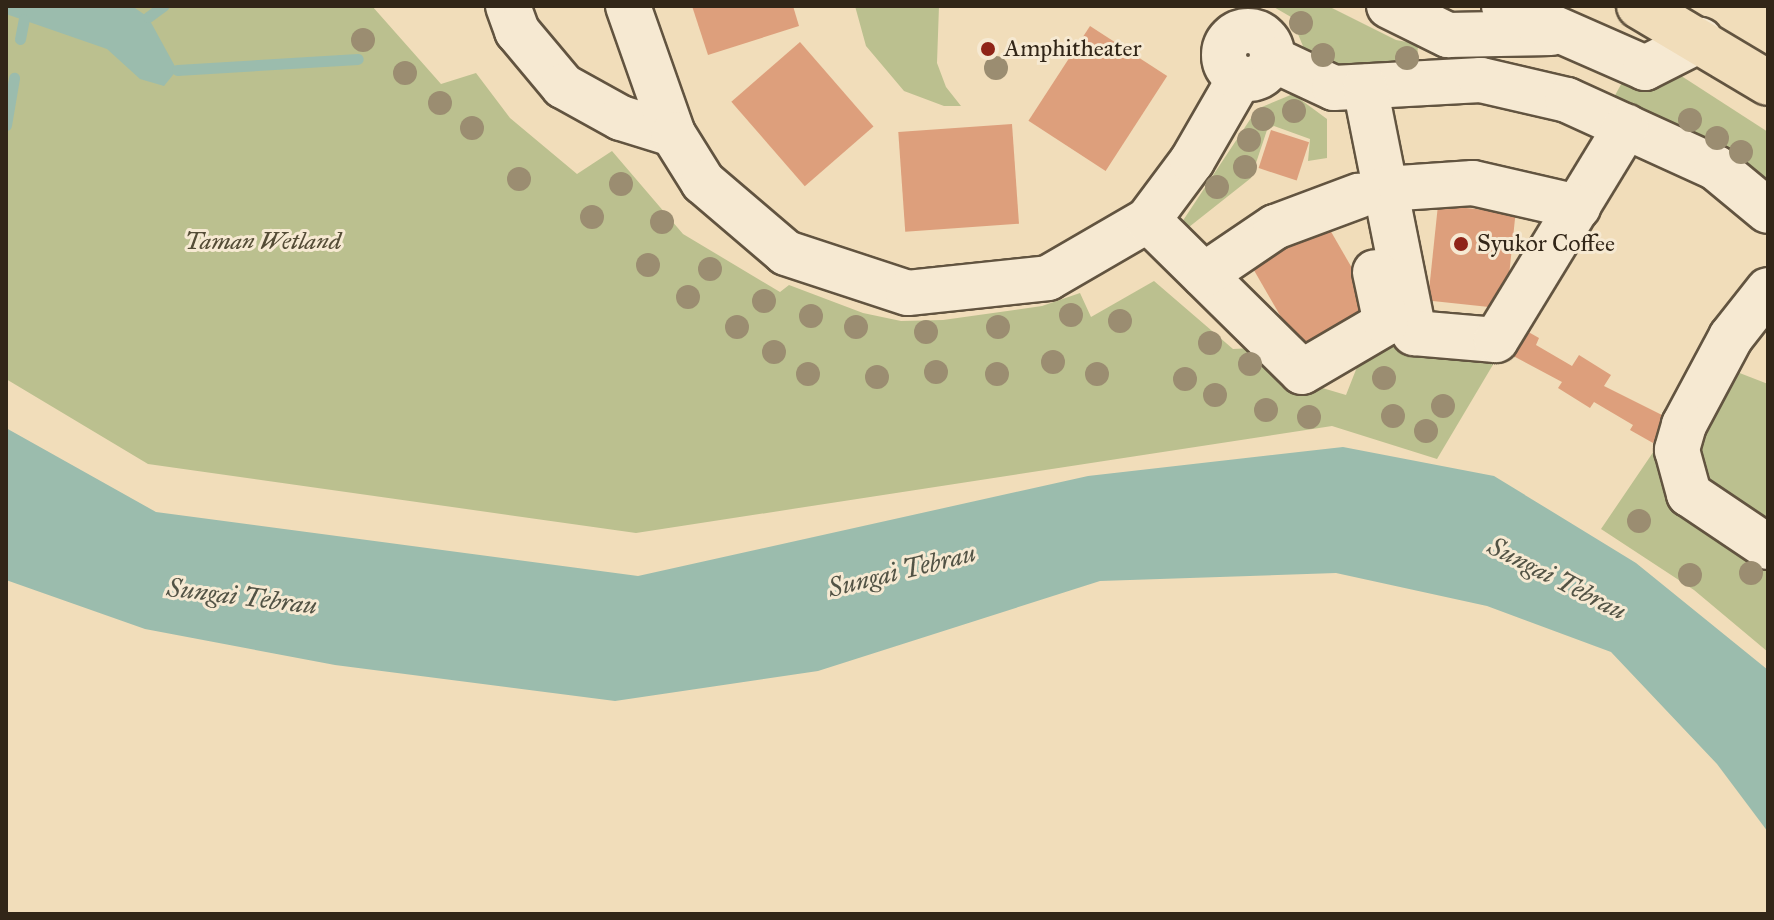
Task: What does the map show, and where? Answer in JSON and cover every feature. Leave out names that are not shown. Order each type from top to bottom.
[{"type":"main road","points":[[1639,6],[1768,83]]},
{"type":"street","points":[[508,6],[517,31],[563,86],[621,118],[673,134]]},
{"type":"street","points":[[628,6],[673,134],[703,182],[786,253],[908,293],[1048,278],[1148,220],[1256,68]]},
{"type":"street","points":[[1389,6],[1448,35],[1566,33]]},
{"type":"street","points":[[1504,6],[1645,68],[1700,40]]},
{"type":"street","points":[[1232,20],[1224,61],[1349,88],[1481,80],[1567,100],[1716,168],[1768,211]]},
{"type":"street","points":[[1349,88],[1372,192],[1414,333],[1496,340],[1626,127]]},
{"type":"street","points":[[1204,275],[1275,227],[1372,192],[1473,183],[1578,207]]},
{"type":"street","points":[[1148,220],[1302,372],[1386,323],[1372,192]]},
{"type":"street","points":[[1768,290],[1731,337],[1684,425],[1677,450],[1689,494],[1768,547]]},
{"type":"green space","name":"Taman Wetland","points":[[6,6],[372,6],[441,84],[476,73],[510,118],[577,174],[612,151],[683,234],[780,292],[789,285],[863,313],[901,321],[943,320],[1042,306],[1080,293],[1091,317],[1154,281],[1233,349],[1252,348],[1282,376],[1346,395],[1359,362],[1398,335],[1414,353],[1494,363],[1437,459],[1332,426],[636,533],[148,464],[6,379]]},
{"type":"green space","points":[[855,6],[939,6],[937,63],[946,87],[961,106],[944,106],[904,91],[866,46]]},
{"type":"green space","points":[[1272,6],[1328,6],[1396,40],[1418,44],[1417,62],[1346,69],[1307,56],[1291,17]]},
{"type":"green space","points":[[1669,68],[1768,132],[1768,185],[1613,99],[1624,79]]},
{"type":"green space","points":[[1293,94],[1327,119],[1327,158],[1308,161],[1310,139],[1274,126],[1267,130],[1251,178],[1189,227],[1182,222],[1257,109]]},
{"type":"green space","points":[[1737,372],[1768,384],[1768,526],[1706,487],[1700,468],[1700,439]]},
{"type":"green space","points":[[1658,445],[1674,509],[1768,562],[1768,652],[1694,590],[1601,529]]},
{"type":"water","points":[[6,6],[132,6],[148,17],[177,70],[164,86],[140,79],[107,49],[6,14]]},
{"type":"water","name":"Sungai Tebrau","points":[[6,428],[156,512],[638,576],[1088,476],[1343,447],[1494,476],[1636,563],[1768,670],[1768,832],[1717,764],[1611,652],[1487,606],[1336,573],[1100,581],[818,671],[615,701],[335,665],[145,629],[6,580]]},
{"type":"building","points":[[692,6],[793,6],[799,26],[708,55]]},
{"type":"building","points":[[1090,26],[1167,76],[1106,171],[1028,121]]},
{"type":"building","points":[[800,42],[873,127],[805,186],[731,102]]},
{"type":"building","points":[[1012,124],[1019,224],[905,232],[898,132]]},
{"type":"building","points":[[1271,130],[1309,142],[1297,180],[1259,168]]},
{"type":"building","points":[[1438,205],[1516,213],[1506,309],[1428,300]]},
{"type":"building","points":[[1326,223],[1376,310],[1302,353],[1252,266]]},
{"type":"building","points":[[1516,325],[1539,338],[1536,345],[1572,366],[1579,355],[1611,375],[1604,386],[1668,418],[1653,443],[1630,430],[1633,425],[1594,402],[1590,408],[1558,388],[1562,382],[1502,350]]},
{"type":"waterway","points":[[148,17],[163,6]]},
{"type":"waterway","points":[[20,39],[24,19]]},
{"type":"waterway","points":[[177,70],[358,59]]},
{"type":"waterway","points":[[6,125],[14,78]]},
{"type":"place","name":"Amphitheater","points":[[988,49]]},
{"type":"place","name":"Syukor Coffee","points":[[1461,244]]}]
